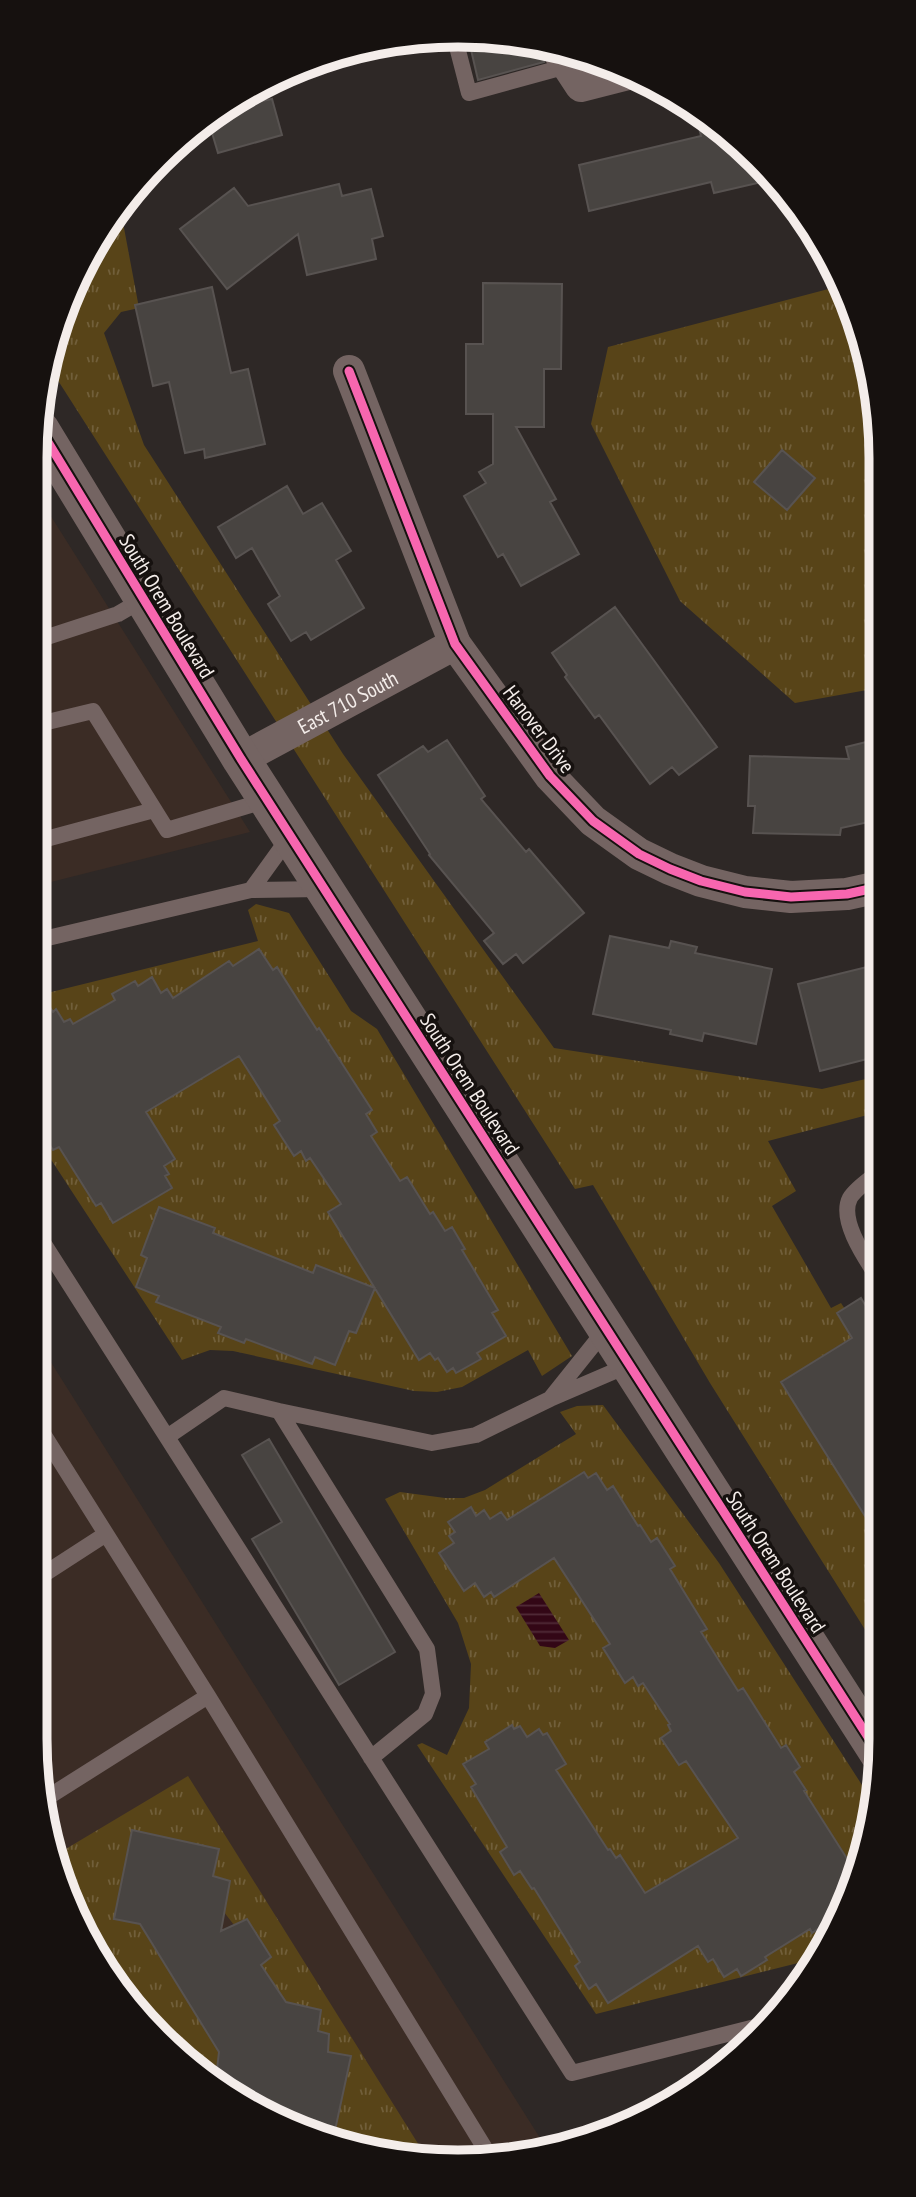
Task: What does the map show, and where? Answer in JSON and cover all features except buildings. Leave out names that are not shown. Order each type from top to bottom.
[{"type":"street","points":[[564,61],[581,86],[612,78]]},
{"type":"street","name":"Hanover Drive","points":[[349,371],[455,644],[550,776],[593,821],[639,854],[701,881],[745,892],[790,897],[847,894],[869,889]]},
{"type":"street","name":"South Orem Boulevard","points":[[48,442],[241,759],[869,1740]]},
{"type":"street","name":"East 710 South","points":[[241,759],[455,644]]},
{"type":"lane","points":[[457,47],[469,93],[558,60]]},
{"type":"lane","points":[[47,637],[118,614],[142,600]]},
{"type":"lane","points":[[47,722],[93,711],[167,830],[267,800]]},
{"type":"lane","points":[[47,839],[154,810]]},
{"type":"lane","points":[[251,890],[290,836]]},
{"type":"lane","points":[[47,938],[251,890],[324,889]]},
{"type":"lane","points":[[869,1181],[850,1198],[847,1209],[851,1231],[869,1262]]},
{"type":"lane","points":[[47,1249],[572,2073],[748,2029]]},
{"type":"lane","points":[[550,1399],[606,1329]]},
{"type":"lane","points":[[167,1437],[225,1398],[432,1443],[476,1434],[629,1365]]},
{"type":"lane","points":[[279,1411],[427,1649],[433,1694],[425,1714],[371,1758]]},
{"type":"lane","points":[[47,1440],[208,1696],[485,2149]]},
{"type":"lane","points":[[47,1572],[106,1534]]},
{"type":"lane","points":[[51,1795],[208,1696]]},
{"type":"shaded area","points":[[47,510],[250,832],[47,883]]},
{"type":"shaded area","points":[[47,1356],[540,2138],[610,2120],[538,2142],[458,2150],[378,2142],[326,2128],[253,2095],[208,2065],[149,2010],[116,1967],[90,1921],[69,1871],[51,1793],[47,1739]]},
{"type":"shaded area","points":[[539,1593],[569,1640],[555,1648],[540,1646],[516,1607]]},
{"type":"green space","points":[[123,221],[139,308],[121,312],[104,333],[144,445],[343,754],[554,1048],[822,1089],[869,1078],[869,1115],[768,1141],[796,1191],[772,1206],[831,1308],[841,1303],[869,1346],[869,1371],[849,1339],[781,1382],[869,1522],[869,1636],[710,1383],[593,1185],[575,1189],[55,376],[79,301],[102,253]]},
{"type":"green space","points":[[831,288],[842,314],[868,431],[869,690],[795,703],[680,601],[591,424],[608,347]]},
{"type":"green space","points":[[256,904],[289,913],[351,1011],[377,1029],[572,1356],[542,1376],[528,1350],[462,1387],[437,1392],[414,1391],[233,1351],[210,1350],[182,1360],[47,1153],[47,993],[258,941],[248,910]]},
{"type":"green space","points":[[603,1405],[719,1563],[865,1790],[861,1819],[847,1871],[826,1921],[803,1962],[596,2014],[417,1745],[422,1743],[447,1755],[469,1708],[471,1664],[458,1623],[385,1499],[400,1492],[464,1498],[485,1490],[576,1434],[560,1412],[577,1406]]},
{"type":"green space","points":[[188,1776],[421,2148],[378,2142],[335,2131],[351,2056],[328,2052],[329,2034],[318,2031],[321,2010],[286,2002],[261,1965],[271,1957],[247,1919],[234,1925],[224,1912],[229,1881],[213,1876],[219,1849],[132,1830],[115,1919],[140,1924],[219,2052],[217,2071],[187,2048],[149,2010],[116,1967],[90,1921],[63,1851]]},
{"type":"cycle path","points":[[349,371],[455,644],[550,776],[593,821],[639,854],[670,869],[701,881],[745,892],[791,897],[847,894],[869,889]]},
{"type":"cycle path","points":[[48,441],[241,759],[869,1738]]}]
